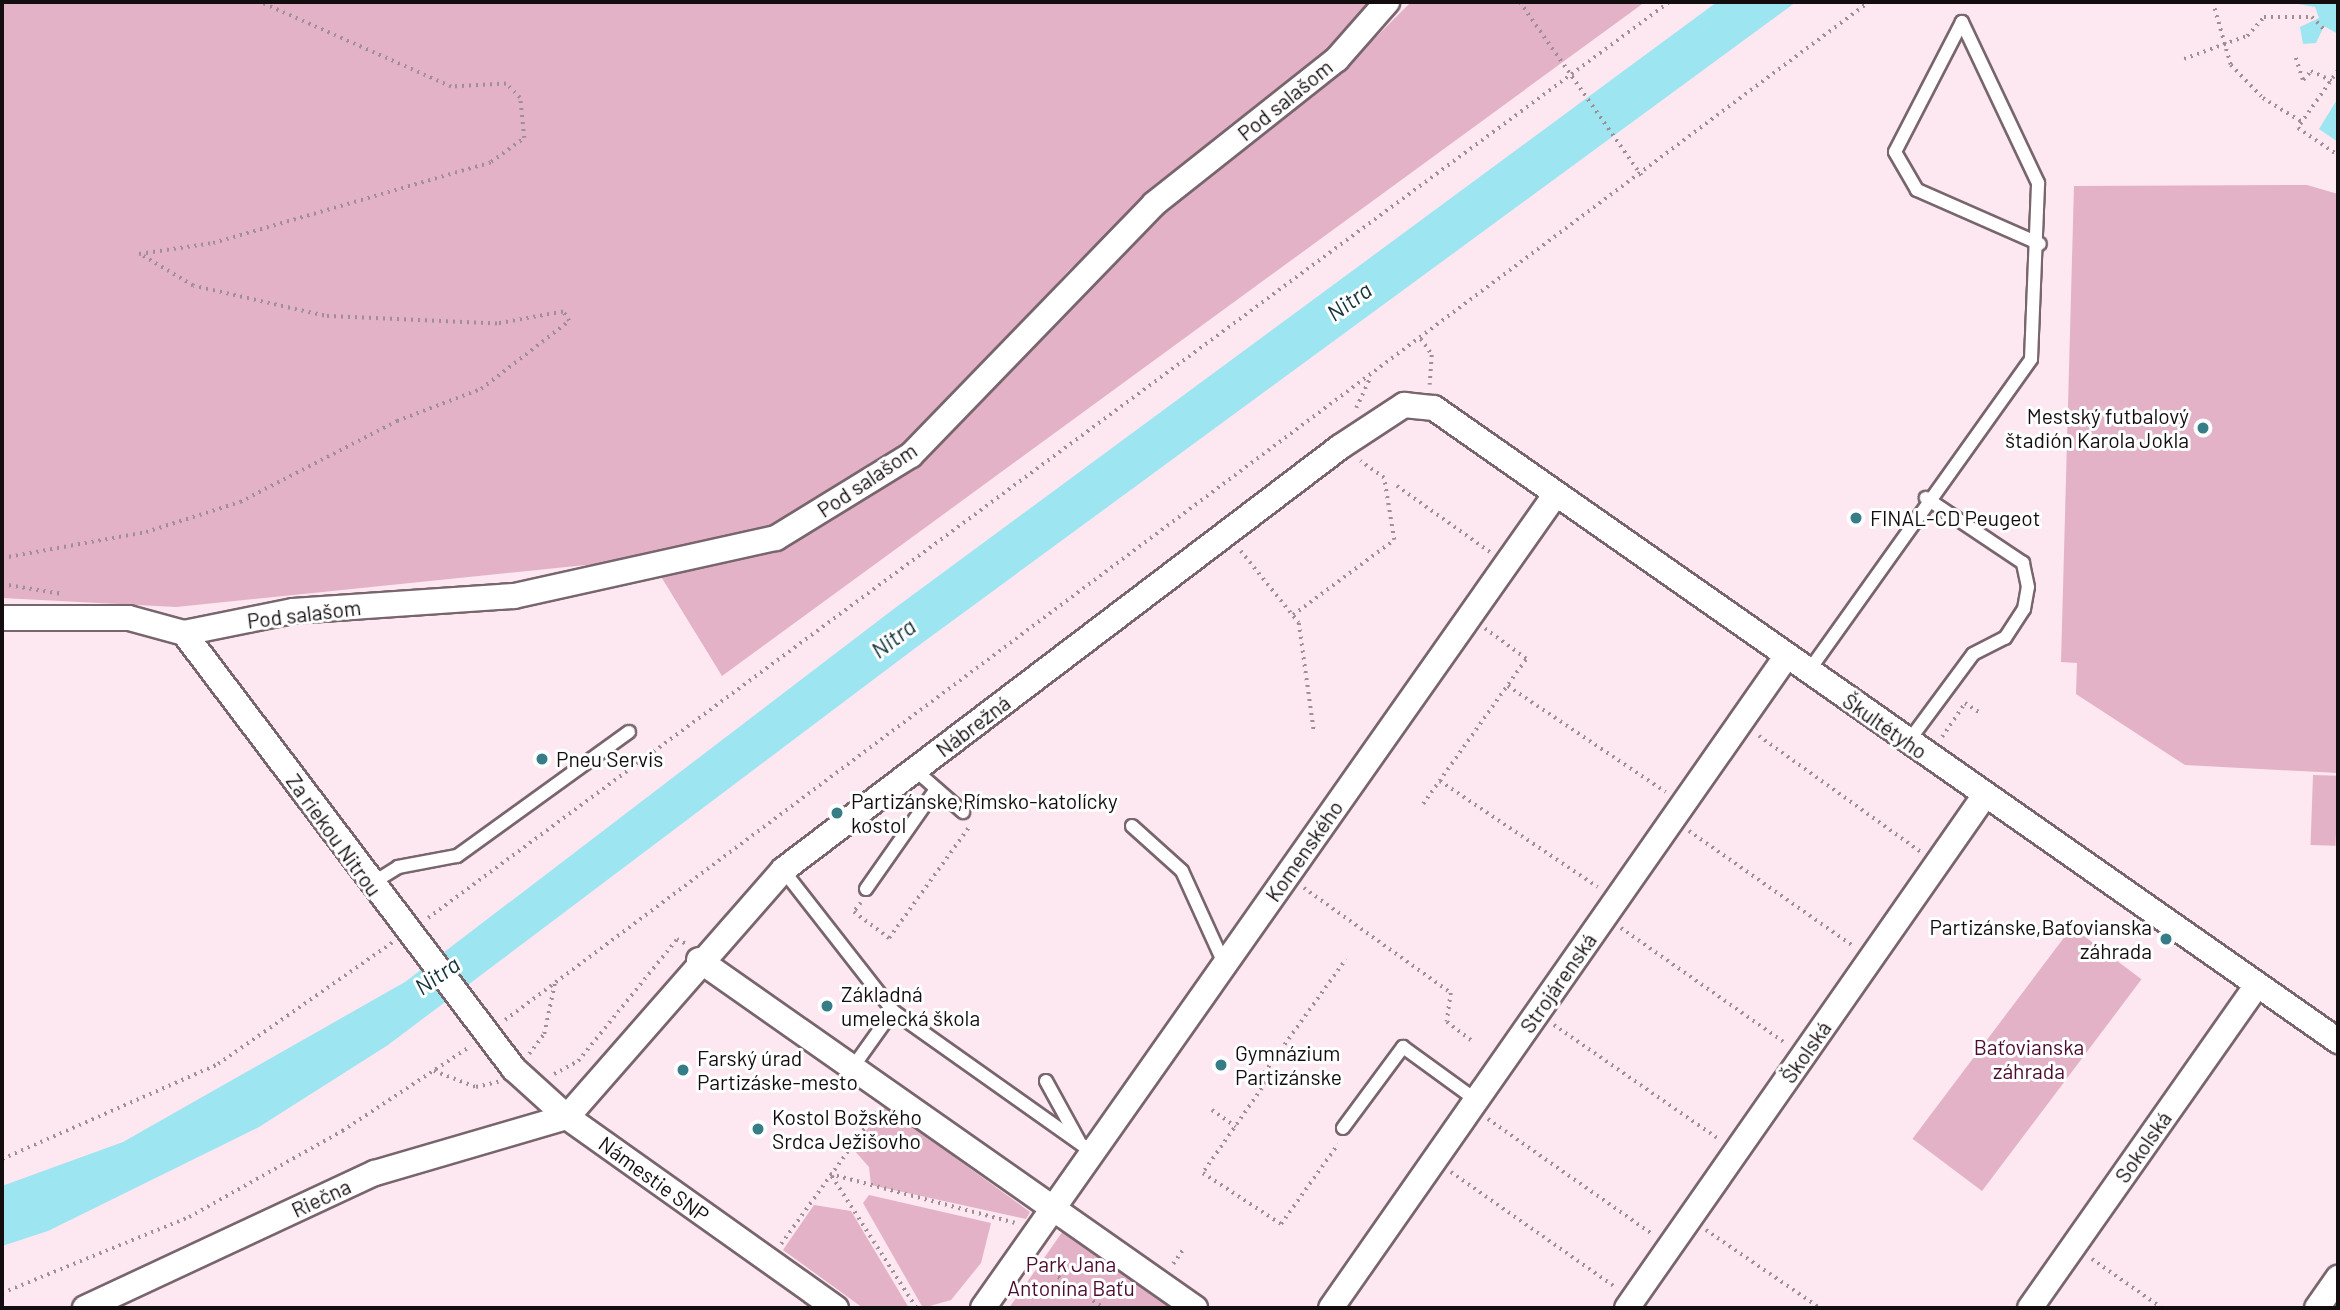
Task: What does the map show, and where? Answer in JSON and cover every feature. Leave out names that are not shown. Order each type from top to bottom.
[{"type":"street","name":"Pod salašom","points":[[184,632],[293,611],[514,596],[776,538],[911,455],[1154,204],[1337,59],[1379,8]]},
{"type":"street","name":"Nábrežná","points":[[567,1117],[695,953],[783,870],[1340,447],[1404,405],[1434,408]]},
{"type":"street","name":"Škultétyho","points":[[1434,408],[2338,1041]]},
{"type":"street","name":"Komenského","points":[[1052,1207],[1086,1148],[1224,963],[1555,495]]},
{"type":"street","points":[[2,618],[129,618],[184,632]]},
{"type":"street","name":"Za riekou Nitrou","points":[[184,632],[483,1035]]},
{"type":"street","name":"Strojárenská","points":[[1331,1308],[1786,657]]},
{"type":"street","name":"Školská","points":[[1630,1304],[1984,795]]},
{"type":"street","points":[[695,953],[1195,1308]]},
{"type":"street","name":"Sokolská","points":[[2030,1308],[2257,985]]},
{"type":"street","name":"Námestie SNP","points":[[483,1035],[567,1117],[835,1308]]},
{"type":"street","name":"Riečna","points":[[85,1308],[374,1173],[567,1117]]},
{"type":"street","points":[[983,1308],[1052,1207]]},
{"type":"street","points":[[2317,1308],[2338,1278]]},
{"type":"lane","points":[[1808,672],[1926,498],[2026,369],[2039,244],[2038,183],[1962,22],[1895,152],[1917,190],[2039,244]]},
{"type":"lane","points":[[1908,742],[1973,654],[2005,638],[2024,609],[2028,587],[2023,564],[1926,498]]},
{"type":"lane","points":[[370,884],[398,867],[457,856],[629,732]]},
{"type":"lane","points":[[915,770],[934,792],[963,812]]},
{"type":"lane","points":[[866,889],[934,792]]},
{"type":"lane","points":[[1132,826],[1182,871],[1224,963]]},
{"type":"lane","points":[[783,870],[893,1011],[1086,1148]]},
{"type":"lane","points":[[853,1067],[893,1011]]},
{"type":"lane","points":[[1343,1128],[1403,1047],[1474,1104]]},
{"type":"lane","points":[[1046,1081],[1086,1148]]},
{"type":"path","points":[[2,558],[146,532],[240,502],[397,421],[481,389],[569,321],[563,312],[497,324],[324,316],[192,286],[139,254],[213,243],[491,162],[524,138],[520,98],[506,84],[451,87],[259,2]]},
{"type":"path","points":[[1520,2],[1642,176]]},
{"type":"path","points":[[2,1158],[218,1064],[410,938],[1669,2]]},
{"type":"path","points":[[2,1293],[189,1217],[435,1071],[1642,176],[1869,2]]},
{"type":"path","points":[[2213,2],[2221,45],[2246,83],[2302,122]]},
{"type":"path","points":[[2184,60],[2247,36],[2264,17],[2315,21],[2325,29]]},
{"type":"path","points":[[2296,58],[2303,80],[2311,71],[2332,82]]},
{"type":"path","points":[[2338,71],[2298,128],[2338,155]]},
{"type":"path","points":[[1421,338],[1432,355],[1434,408]]},
{"type":"path","points":[[1293,615],[1394,540],[1384,478],[1340,447]]},
{"type":"path","points":[[1397,486],[1506,564]]},
{"type":"path","points":[[1226,533],[1293,615],[1306,649],[1314,731]]},
{"type":"path","points":[[1423,804],[1526,659],[1478,623]]},
{"type":"path","points":[[1508,687],[1871,958]]},
{"type":"path","points":[[1929,756],[1965,703],[1979,712]]},
{"type":"path","points":[[1741,723],[1937,863]]},
{"type":"path","points":[[1440,781],[1803,1055]]},
{"type":"path","points":[[854,912],[890,938],[969,828],[963,812]]},
{"type":"path","points":[[1296,883],[1451,993],[1447,1022],[1474,1042]]},
{"type":"path","points":[[544,1069],[568,1070],[677,939],[695,953]]},
{"type":"path","points":[[1264,1073],[1346,959]]},
{"type":"path","points":[[534,1064],[525,1059],[544,1034],[555,982]]},
{"type":"path","points":[[1537,1013],[1736,1152]]},
{"type":"path","points":[[435,1071],[486,1088],[505,1076]]},
{"type":"path","points":[[1270,1077],[1203,1173],[1281,1224],[1339,1141]]},
{"type":"path","points":[[777,1249],[891,1093]]},
{"type":"path","points":[[1474,1104],[1670,1246]]},
{"type":"path","points":[[1212,1110],[1236,1127]]},
{"type":"path","points":[[1434,1160],[1630,1304]]},
{"type":"path","points":[[830,1174],[1038,1228]]},
{"type":"path","points":[[830,1174],[916,1308]]},
{"type":"path","points":[[1689,1218],[1820,1308]]},
{"type":"path","points":[[2073,1246],[2162,1308]]},
{"type":"path","points":[[1166,1276],[1184,1248]]},
{"type":"path","points":[[1021,1252],[1104,1308]]},
{"type":"green space","points":[[2,2],[1379,2],[1337,48],[1068,271],[919,438],[774,532],[654,558],[176,607],[2,598]]},
{"type":"green space","points":[[1411,2],[1645,2],[722,676],[657,570],[772,552],[912,465],[954,431],[1164,213],[1339,74]]},
{"type":"green space","name":"Mestský futbalový štadión Karola Jokla","points":[[2307,185],[2338,194],[2338,773],[2185,765],[2076,694],[2077,663],[2061,662],[2074,186]]},
{"type":"green space","points":[[2313,775],[2338,776],[2336,846],[2311,845]]},
{"type":"green space","name":"Baťovianska záhrada","points":[[2072,927],[2141,979],[1982,1191],[1913,1139]]},
{"type":"green space","points":[[884,1106],[1030,1212],[1026,1219],[871,1185],[869,1167],[853,1149]]},
{"type":"green space","points":[[869,1195],[991,1223],[981,1263],[951,1300],[923,1308],[863,1203]]},
{"type":"green space","points":[[814,1205],[851,1211],[909,1308],[863,1308],[783,1250]]},
{"type":"green space","name":"Park Jana Antonína Baťu","points":[[1063,1231],[1172,1308],[1009,1308]]},
{"type":"water","name":"Nitra","points":[[1717,2],[1796,2],[918,646],[388,1045],[259,1127],[48,1231],[2,1246],[2,1186],[123,1142],[405,982],[895,608]]},
{"type":"water","points":[[2338,2],[2338,34],[2324,26],[2316,43],[2303,44],[2300,27],[2319,18],[2315,7],[2292,3]]},
{"type":"water","points":[[2338,98],[2338,142],[2319,129]]},
{"type":"place","name":"Mestský futbalový štadión Karola Jokla","points":[[2203,428]]},
{"type":"place","name":"FINAL-CD Peugeot","points":[[1856,518]]},
{"type":"place","name":"Pneu Servis","points":[[542,759]]},
{"type":"place","name":"Partizánske,Rímsko-katolícky kostol","points":[[837,813]]},
{"type":"place","name":"Partizánske,Baťovianska záhrada","points":[[2166,939]]},
{"type":"place","name":"Základná umelecká škola","points":[[827,1006]]},
{"type":"place","name":"Gymnázium Partizánske","points":[[1221,1065]]},
{"type":"place","name":"Farský úrad Partizáske-mesto","points":[[683,1070]]},
{"type":"place","name":"Kostol Božského Srdca Ježišovho","points":[[758,1129]]}]
